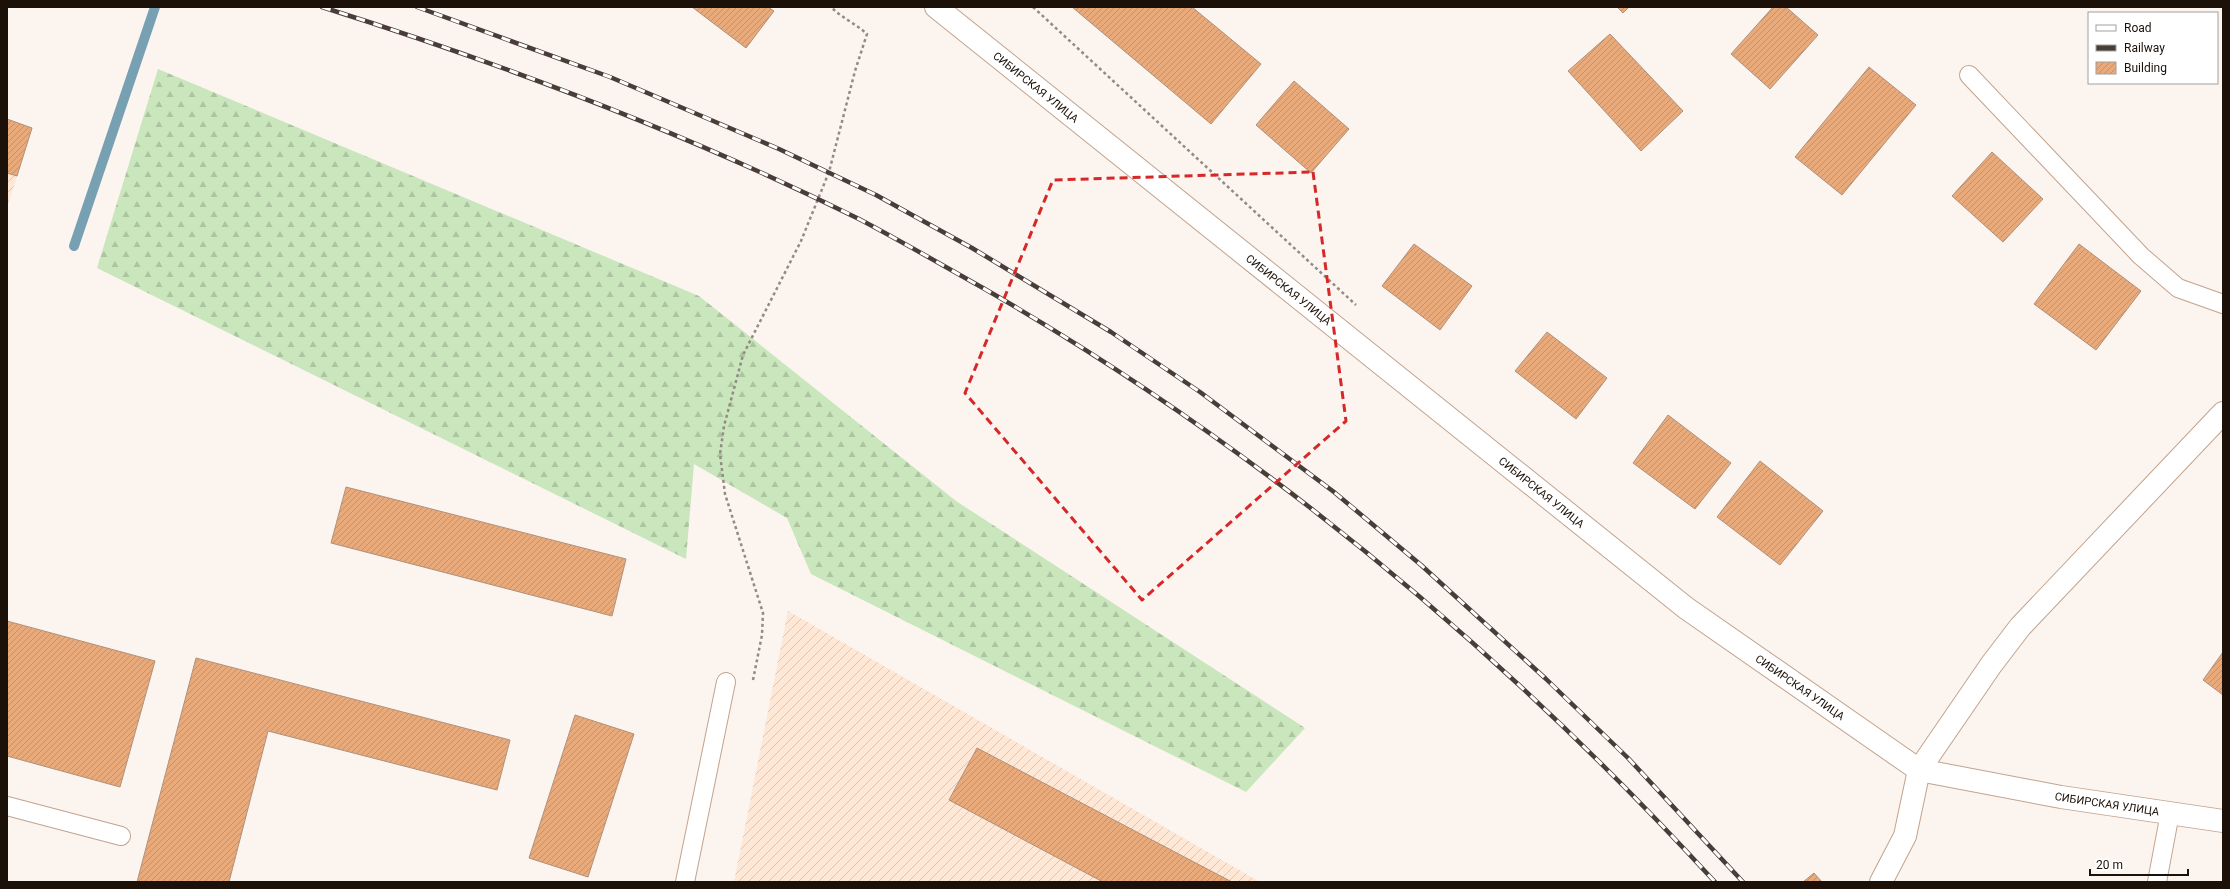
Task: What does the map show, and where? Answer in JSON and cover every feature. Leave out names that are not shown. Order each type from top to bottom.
[{"type":"main road","name":"СИБИРСКАЯ УЛИЦА","points":[[936,7],[1686,608],[1919,770],[2061,797],[2223,821]]},
{"type":"main road","points":[[1881,882],[1905,836],[1919,770],[1991,665],[2020,628],[2223,413]]},
{"type":"lane","points":[[1969,75],[2141,256],[2178,288],[2223,304]]},
{"type":"lane","points":[[685,882],[726,682]]},
{"type":"lane","points":[[7,806],[121,836]]},
{"type":"lane","points":[[2157,882],[2170,813]]},
{"type":"path","points":[[753,681],[762,635],[763,613],[725,494],[720,454],[724,426],[743,355],[801,241],[826,179],[854,71],[867,34],[857,24],[837,13],[831,7]]},
{"type":"path","points":[[1033,7],[1359,307]]},
{"type":"highlighted area","points":[[1313,172],[1346,421],[1142,600],[965,393],[1053,180]]},
{"type":"shaded area","points":[[7,119],[32,128],[7,208]]},
{"type":"shaded area","points":[[788,611],[1260,882],[734,882]]},
{"type":"green space","points":[[158,69],[699,296],[956,501],[1305,728],[1246,792],[811,574],[787,518],[694,464],[686,559],[97,268]]},
{"type":"building","points":[[692,7],[768,7],[774,11],[746,48]]},
{"type":"building","points":[[1072,7],[1192,7],[1261,64],[1211,124]]},
{"type":"building","points":[[1617,7],[1629,7],[1623,13]]},
{"type":"building","points":[[1773,7],[1786,7],[1818,35],[1770,89],[1731,54]]},
{"type":"building","points":[[1610,34],[1683,111],[1641,151],[1568,71]]},
{"type":"building","points":[[1869,67],[1916,105],[1842,195],[1795,157]]},
{"type":"building","points":[[1294,81],[1349,129],[1311,173],[1256,125]]},
{"type":"building","points":[[7,119],[32,128],[17,176],[7,173]]},
{"type":"building","points":[[1992,152],[2043,199],[2003,242],[1952,196]]},
{"type":"building","points":[[1414,244],[1472,286],[1440,330],[1382,286]]},
{"type":"building","points":[[2079,244],[2141,291],[2096,350],[2034,304]]},
{"type":"building","points":[[1547,332],[1607,378],[1576,419],[1515,371]]},
{"type":"building","points":[[1668,415],[1731,463],[1695,509],[1633,463]]},
{"type":"building","points":[[1760,461],[1823,511],[1780,565],[1717,517]]},
{"type":"building","points":[[346,487],[626,559],[612,616],[331,543]]},
{"type":"building","points":[[7,621],[155,661],[120,787],[7,756]]},
{"type":"building","points":[[2223,652],[2223,695],[2203,680]]},
{"type":"building","points":[[196,658],[510,740],[497,790],[268,731],[229,882],[137,882]]},
{"type":"building","points":[[575,715],[634,734],[588,877],[529,858]]},
{"type":"building","points":[[977,748],[1232,882],[1103,882],[949,800]]},
{"type":"building","points":[[1814,873],[1822,882],[1803,882]]},
{"type":"waterway","points":[[74,246],[155,7]]},
{"type":"railway","points":[[322,7],[459,52],[595,102],[728,158],[875,227],[983,288],[1085,349],[1183,415],[1279,484],[1372,557],[1462,633],[1549,713],[1633,796],[1715,882]]},
{"type":"railway","points":[[417,7],[610,77],[779,149],[876,195],[972,248],[1111,332],[1200,392],[1334,492],[1421,565],[1545,678],[1628,758],[1743,882]]}]
